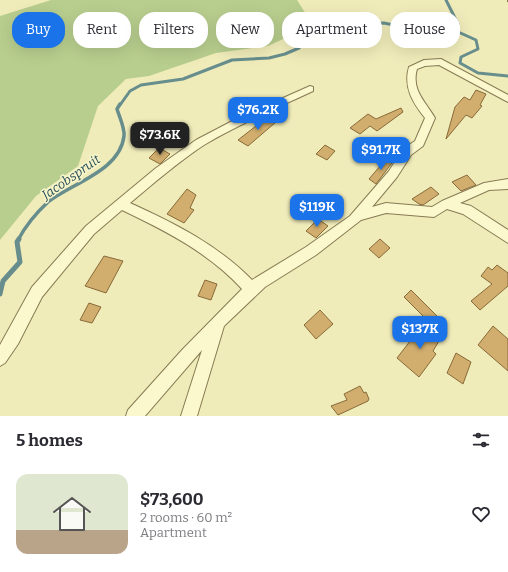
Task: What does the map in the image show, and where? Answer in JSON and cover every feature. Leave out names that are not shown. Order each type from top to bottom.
[{"type":"street","points":[[134,416],[219,321],[252,289],[260,282],[311,251],[356,217],[393,174],[406,152],[419,143],[430,118],[421,107],[413,91],[409,77],[413,68],[424,63],[441,62],[508,99]]},
{"type":"street","points":[[0,358],[13,339],[41,287],[90,230],[122,205],[160,171],[200,143],[242,120],[310,88]]},
{"type":"street","points":[[356,217],[386,208],[434,212],[446,204],[488,186],[508,184]]},
{"type":"street","points":[[446,204],[467,210],[508,237]]},
{"type":"street","points":[[122,205],[208,250],[236,271],[252,289]]},
{"type":"street","points":[[190,416],[219,321]]},
{"type":"green space","points":[[51,0],[297,0],[305,12],[282,12],[282,39],[274,43],[274,12],[216,12],[216,48],[253,48],[216,53],[149,76],[126,79],[98,106],[78,166],[36,196],[0,240],[0,16],[12,12],[12,48],[65,48],[65,12],[13,12]]},
{"type":"building","points":[[476,90],[486,94],[480,105],[482,106],[472,118],[466,115],[446,139],[455,107],[464,97],[470,100]]},
{"type":"building","points":[[401,108],[403,112],[377,131],[370,126],[360,134],[350,128],[368,114],[376,119]]},
{"type":"building","points":[[270,115],[276,122],[248,146],[238,140]]},
{"type":"building","points":[[325,145],[335,151],[327,160],[316,154]]},
{"type":"building","points":[[159,148],[170,154],[160,164],[149,158]]},
{"type":"building","points":[[398,155],[376,184],[369,179],[381,165]]},
{"type":"building","points":[[467,175],[476,185],[461,191],[452,182]]},
{"type":"building","points":[[431,187],[439,194],[423,205],[412,199]]},
{"type":"building","points":[[187,189],[196,195],[190,208],[194,210],[184,223],[167,214]]},
{"type":"building","points":[[318,219],[328,226],[316,238],[306,231]]},
{"type":"building","points":[[380,239],[390,248],[379,258],[369,249]]},
{"type":"building","points":[[104,256],[123,261],[106,293],[85,286]]},
{"type":"building","points":[[497,265],[508,273],[508,286],[480,310],[471,301],[492,284],[481,276],[488,267],[492,270]]},
{"type":"building","points":[[205,280],[217,284],[211,300],[198,296]]},
{"type":"building","points":[[411,290],[437,316],[430,323],[404,297]]},
{"type":"building","points":[[89,303],[101,307],[92,323],[80,320]]},
{"type":"building","points":[[320,310],[333,324],[316,339],[304,325]]},
{"type":"building","points":[[424,323],[437,335],[439,341],[433,351],[436,354],[419,377],[397,358]]},
{"type":"building","points":[[493,326],[508,339],[508,371],[478,345]]},
{"type":"building","points":[[456,353],[471,362],[463,384],[447,373]]},
{"type":"building","points":[[360,386],[364,393],[366,392],[369,399],[368,401],[338,415],[331,406],[347,400],[344,394]]},
{"type":"waterway","name":"Jacobspruit","points":[[446,0],[452,12]]},
{"type":"waterway","name":"Jacobspruit","points":[[120,105],[130,91],[141,85],[183,79],[232,60],[269,58],[285,54],[299,48],[309,36],[325,29],[349,24],[384,23],[390,24]]},
{"type":"waterway","points":[[460,33],[476,40],[478,49],[461,57],[460,63],[478,73],[508,76]]},
{"type":"waterway","name":"Jacobspruit","points":[[18,240],[31,220],[48,202],[94,175],[114,158],[121,148],[124,136],[123,126],[117,109],[120,104]]},
{"type":"waterway","name":"Jacobspruit","points":[[0,294],[3,281],[20,262],[17,242],[19,239]]}]
